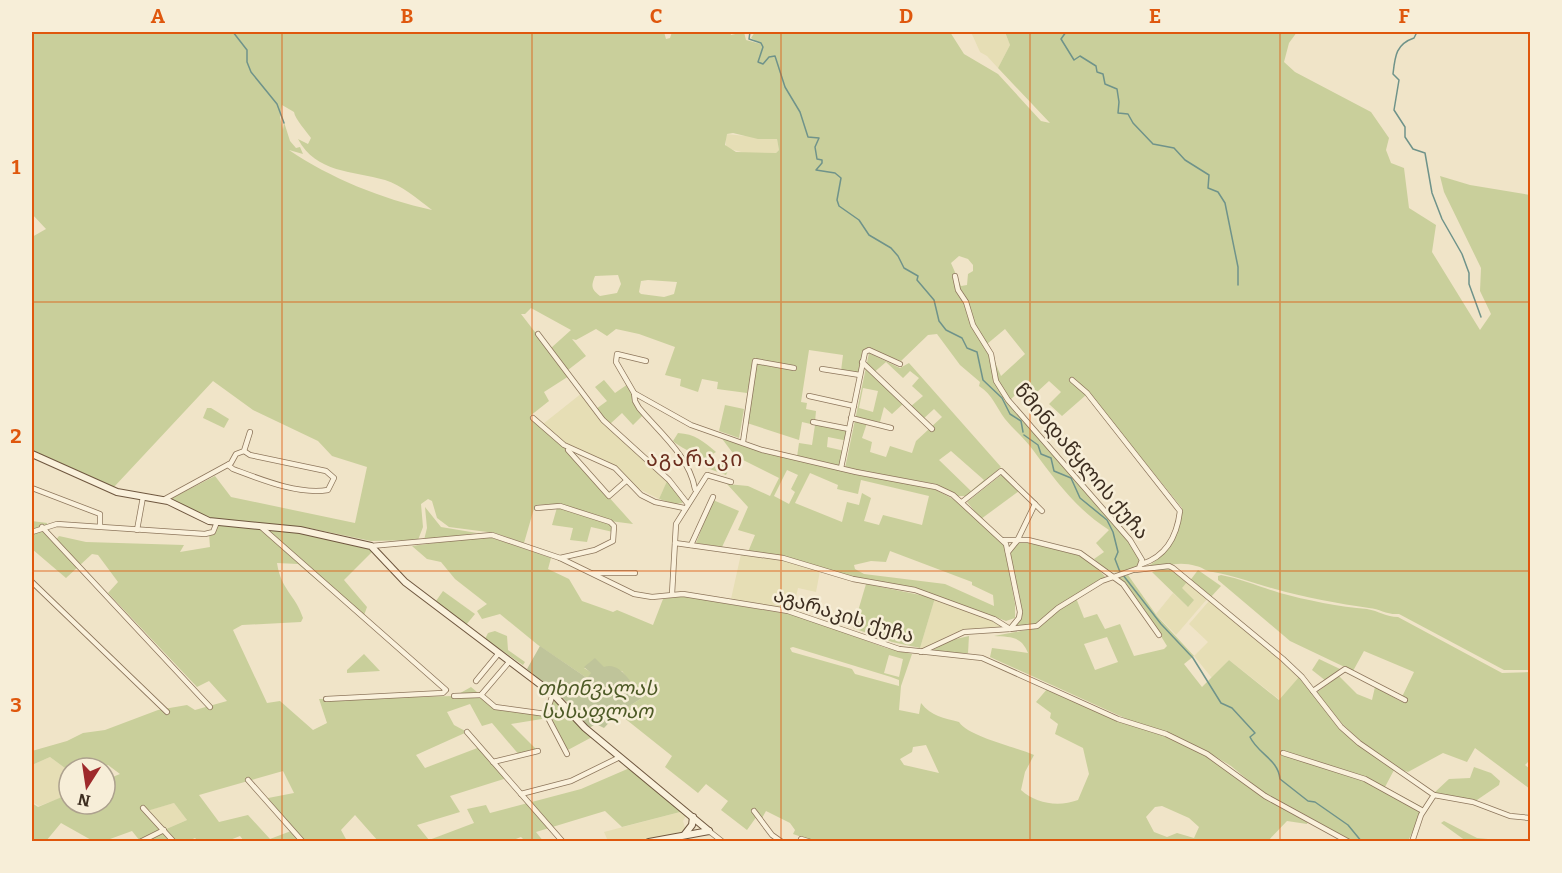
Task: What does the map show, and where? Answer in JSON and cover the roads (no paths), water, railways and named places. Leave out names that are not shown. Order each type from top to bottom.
[{"type":"street","name":"წმინდაწყლის ქუჩა","points":[[918,653],[964,632],[1037,626],[1075,597],[1113,577],[1135,570],[1142,564],[1141,556],[1130,540],[1008,400],[996,381],[990,354],[973,325],[966,302],[958,290],[955,276]]},
{"type":"street","points":[[538,334],[603,420],[669,480],[686,505]]},
{"type":"street","points":[[841,468],[862,362],[867,350],[900,364]]},
{"type":"street","points":[[646,361],[617,354],[616,362],[634,393],[634,401],[679,452],[690,471],[695,489]]},
{"type":"street","points":[[743,442],[755,361],[794,368]]},
{"type":"street","points":[[862,362],[932,429]]},
{"type":"street","points":[[822,369],[860,375]]},
{"type":"street","points":[[1072,381],[1087,393],[1180,511],[1176,532],[1167,548],[1152,561],[1142,564]]},
{"type":"street","points":[[634,393],[691,425],[788,457],[936,487],[962,502],[1001,539],[1008,552],[1007,561],[1020,612],[1019,618],[1010,629],[994,619],[915,590],[853,579],[783,558],[675,543]]},
{"type":"street","points":[[809,396],[854,406]]},
{"type":"street","points":[[533,418],[564,445],[609,496],[626,481]]},
{"type":"street","points":[[852,418],[891,428]]},
{"type":"street","points":[[813,422],[849,429]]},
{"type":"street","points":[[244,451],[250,432]]},
{"type":"street","points":[[564,445],[608,464],[641,495],[655,502],[686,505]]},
{"type":"street","points":[[163,500],[228,465],[236,454],[244,451]]},
{"type":"street","points":[[228,465],[233,469],[282,485],[314,490],[328,490],[334,478],[326,471],[250,455],[244,451]]},
{"type":"street","points":[[32,454],[101,486],[177,504],[203,518],[217,522],[325,534],[371,546],[405,582],[553,694],[585,728],[723,842]]},
{"type":"street","points":[[962,502],[1000,471],[1042,511]]},
{"type":"street","points":[[672,594],[674,528],[686,505],[706,475],[731,482]]},
{"type":"street","points":[[32,488],[100,514],[100,526]]},
{"type":"street","points":[[137,530],[143,497]]},
{"type":"street","points":[[692,545],[712,497]]},
{"type":"street","points":[[1008,552],[1017,542],[1035,504]]},
{"type":"street","points":[[537,508],[560,506],[610,522],[614,526],[613,541],[607,546],[560,558]]},
{"type":"street","points":[[32,532],[57,524],[209,534],[217,522]]},
{"type":"street","points":[[260,526],[437,681],[445,692],[326,699]]},
{"type":"street","points":[[42,527],[210,707]]},
{"type":"street","name":"აგარაკის ქუჩა","points":[[371,546],[485,534],[560,558],[634,594],[652,597],[672,594],[704,596],[800,614],[879,643],[918,653],[970,656],[993,661],[1118,718],[1166,734],[1218,760],[1265,796],[1349,842]]},
{"type":"street","points":[[1001,539],[1017,542],[1028,540],[1070,549],[1113,577],[1137,602],[1159,635]]},
{"type":"street","points":[[1135,570],[1169,566],[1173,568],[1283,659],[1341,727],[1359,743],[1434,795],[1473,802],[1510,816],[1530,818]]},
{"type":"street","points":[[593,573],[635,573]]},
{"type":"street","points":[[32,582],[167,712]]},
{"type":"street","points":[[476,681],[499,653]]},
{"type":"street","points":[[481,695],[510,661]]},
{"type":"street","points":[[1313,692],[1345,669],[1405,700]]},
{"type":"street","points":[[553,694],[546,714],[567,754]]},
{"type":"street","points":[[454,696],[481,695],[495,706],[546,714]]},
{"type":"street","points":[[467,732],[563,842]]},
{"type":"street","points":[[493,762],[538,751]]},
{"type":"street","points":[[1283,753],[1365,779],[1423,811]]},
{"type":"street","points":[[521,794],[571,781],[620,757]]},
{"type":"street","points":[[248,780],[303,842]]},
{"type":"street","points":[[1412,842],[1423,811],[1434,795]]},
{"type":"street","points":[[143,808],[174,842]]},
{"type":"street","points":[[754,811],[772,835],[782,842]]},
{"type":"street","points":[[685,834],[692,825],[693,817]]},
{"type":"street","points":[[140,842],[164,830]]},
{"type":"street","points":[[649,842],[709,831]]},
{"type":"street","points":[[768,842],[772,835]]},
{"type":"street","points":[[800,842],[801,839],[811,842]]},
{"type":"waterway","points":[[233,32],[247,50],[247,62],[251,72],[277,104],[284,123]]},
{"type":"waterway","points":[[750,32],[749,39],[761,43],[763,47],[758,62],[763,64],[769,57],[775,56],[785,87],[800,112],[808,137],[819,138],[815,147],[817,159],[822,160],[822,163],[816,170],[835,173],[841,178],[837,200],[839,206],[859,220],[869,235],[891,248],[904,268],[918,276],[917,280],[934,300],[939,321],[946,330],[962,338],[967,348],[977,352],[983,380],[1002,398],[1010,414],[1021,421],[1023,432]]},
{"type":"waterway","points":[[1066,32],[1061,39],[1074,60],[1080,56],[1096,66],[1097,72],[1103,74],[1105,84],[1117,89],[1118,113],[1128,114],[1133,123],[1153,144],[1174,148],[1185,160],[1209,175],[1208,188],[1218,192],[1225,203],[1238,267],[1238,285]]},
{"type":"waterway","points":[[1417,32],[1414,38],[1400,47],[1396,56],[1393,74],[1399,80],[1394,110],[1405,127],[1405,137],[1413,149],[1425,153],[1432,193],[1442,219],[1462,254],[1469,273],[1469,284],[1481,317]]},
{"type":"waterway","points":[[1024,435],[1038,445],[1041,454],[1051,458],[1054,471],[1071,478],[1080,498],[1107,520],[1113,532],[1118,552],[1115,559],[1120,572]]},
{"type":"waterway","points":[[1123,575],[1161,624],[1193,658],[1221,703],[1232,708],[1255,733],[1250,737],[1276,766],[1280,779],[1308,801],[1315,802],[1348,825],[1362,842]]},
{"type":"district","name":"აგარაკი","points":[[695,459]]},
{"type":"park label","name":"თხინვალას სასაფლაო","points":[[597,700]]}]
